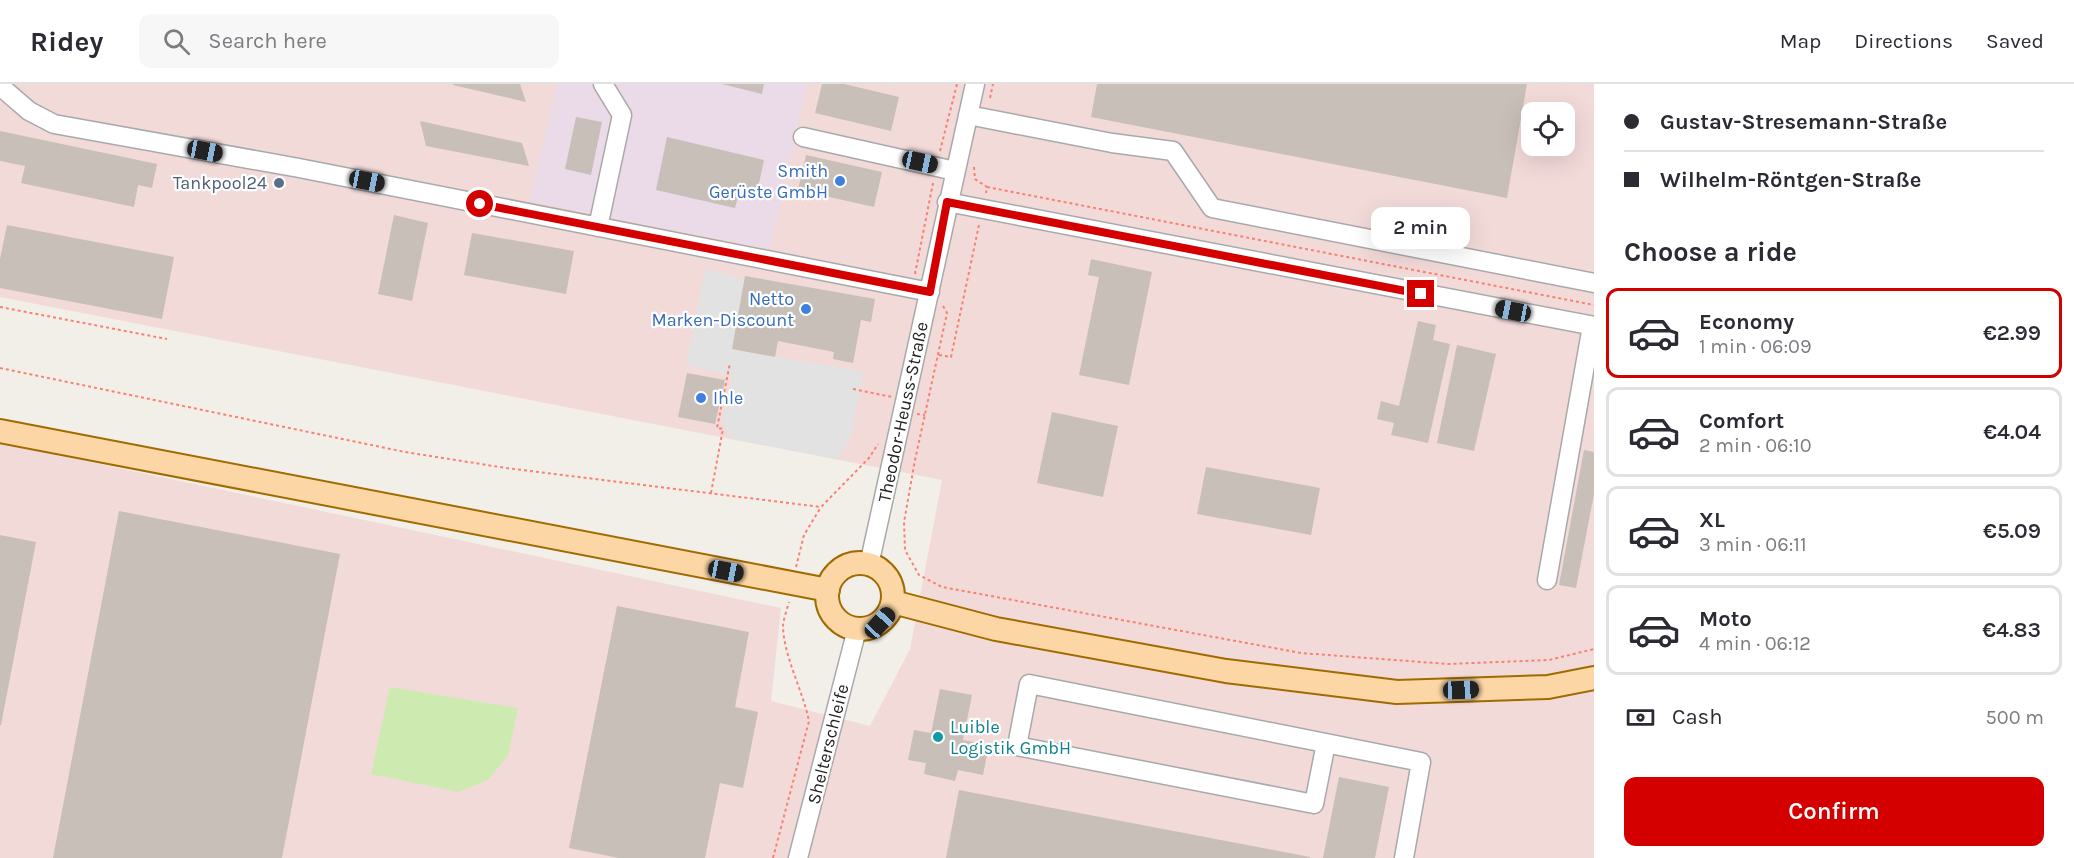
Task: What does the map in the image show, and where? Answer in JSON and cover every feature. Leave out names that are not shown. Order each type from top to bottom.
[{"type":"main road","points":[[0,431],[828,590]]},
{"type":"main road","points":[[858,563],[869,565],[880,570],[888,579],[893,590],[893,602],[888,614],[880,623],[869,628],[857,629],[844,625],[834,616],[828,604],[828,590],[831,580],[838,572],[858,563]]},
{"type":"main road","points":[[893,602],[996,629],[1226,671],[1397,692],[1548,687],[1594,678]]},
{"type":"street","points":[[598,227],[622,115],[603,84]]},
{"type":"street","name":"Theodor-Heuss-Straße","points":[[869,565],[899,405],[930,292],[947,202],[955,171],[976,117],[975,84]]},
{"type":"street","points":[[0,86],[29,111],[54,124],[287,165],[930,292]]},
{"type":"street","points":[[976,117],[1113,143],[1173,151],[1212,208],[1594,283]]},
{"type":"street","points":[[803,137],[955,171]]},
{"type":"street","points":[[947,202],[1593,326],[1547,580]]},
{"type":"street","name":"Shelterschleife","points":[[798,858],[857,629]]},
{"type":"street","points":[[1326,743],[1314,804],[1017,746],[1029,684],[1326,743],[1421,762],[1404,858]]},
{"type":"path","points":[[976,117],[993,84]]},
{"type":"path","points":[[973,160],[975,179],[987,187],[1594,305]]},
{"type":"path","points":[[939,355],[951,357],[987,187]]},
{"type":"path","points":[[930,292],[939,297],[947,313],[904,522],[905,550],[919,575],[942,587],[1302,653],[1448,664],[1549,660],[1594,649]]},
{"type":"path","points":[[0,307],[167,339]]},
{"type":"path","points":[[711,493],[723,429],[717,428],[730,363]]},
{"type":"path","points":[[0,368],[405,452],[506,468],[821,507]]},
{"type":"path","points":[[853,389],[925,415]]},
{"type":"path","points":[[796,569],[804,535],[821,507],[869,458],[883,437]]},
{"type":"path","points":[[773,858],[809,721],[805,700],[789,658],[783,625],[790,596]]},
{"type":"shaded area","points":[[0,84],[1594,84],[1594,858],[0,858],[0,443],[781,608],[771,701],[870,726],[910,649],[942,480],[0,297]]},
{"type":"shaded area","points":[[557,84],[807,84],[770,249],[530,201]]},
{"type":"shaded area","points":[[705,269],[744,279],[732,349],[863,372],[851,437],[837,459],[732,439],[722,421],[732,376],[686,365]]},
{"type":"green space","points":[[390,687],[518,708],[508,756],[488,780],[459,792],[371,774]]},
{"type":"building","points":[[520,84],[526,102],[453,85]]},
{"type":"building","points":[[722,84],[764,84],[762,94]]},
{"type":"building","points":[[822,84],[844,84],[899,97],[891,131],[815,113]]},
{"type":"building","points":[[1097,84],[1527,84],[1524,102],[1521,102],[1521,118],[1507,198],[1091,117]]},
{"type":"building","points":[[576,117],[602,122],[591,175],[565,169]]},
{"type":"building","points":[[420,121],[522,143],[529,166],[426,146]]},
{"type":"building","points":[[0,131],[157,164],[152,188],[138,185],[134,207],[21,183],[25,166],[0,161]]},
{"type":"building","points":[[667,137],[764,160],[756,197],[739,193],[735,208],[656,190]]},
{"type":"building","name":"Smith Gerüste GmbH","points":[[806,155],[882,172],[874,207],[798,190]]},
{"type":"building","points":[[394,215],[428,223],[412,301],[378,294]]},
{"type":"building","points":[[7,225],[174,257],[162,319],[0,288],[0,259]]},
{"type":"building","points":[[472,233],[574,251],[566,294],[464,275]]},
{"type":"building","points":[[1091,259],[1152,272],[1129,385],[1079,375],[1099,277],[1088,275]]},
{"type":"building","name":"Netto Marken-Discount","points":[[745,276],[875,299],[871,322],[861,320],[853,363],[833,359],[834,352],[778,341],[775,357],[732,349]]},
{"type":"building","points":[[1418,321],[1436,325],[1433,340],[1450,344],[1428,443],[1391,435],[1394,423],[1377,419],[1381,401],[1399,406]]},
{"type":"building","points":[[1457,345],[1496,354],[1474,451],[1437,443]]},
{"type":"building","name":"Ihle","points":[[687,373],[725,380],[715,424],[678,417]]},
{"type":"building","points":[[1052,412],[1118,426],[1103,497],[1037,483]]},
{"type":"building","points":[[1584,450],[1594,452],[1594,494],[1576,588],[1559,585]]},
{"type":"building","points":[[1206,467],[1320,488],[1311,535],[1197,514]]},
{"type":"building","points":[[119,511],[340,554],[282,858],[53,858]]},
{"type":"building","points":[[0,535],[36,542],[1,725],[0,725]]},
{"type":"building","points":[[617,606],[749,632],[735,707],[758,712],[743,788],[720,783],[705,858],[619,858],[569,848]]},
{"type":"building","name":"Luible Logistik GmbH","points":[[940,689],[972,695],[963,740],[989,745],[983,775],[958,770],[955,781],[924,774],[926,763],[908,760],[914,730],[931,733]]},
{"type":"building","points":[[1339,777],[1389,787],[1375,858],[1323,858]]},
{"type":"building","points":[[959,790],[1310,857],[1310,858],[946,858]]},
{"type":"place","name":"Smith Gerüste GmbH","points":[[840,181]]},
{"type":"place","name":"Tankpool24","points":[[279,183]]},
{"type":"place","name":"Netto Marken-Discount","points":[[806,309]]},
{"type":"place","name":"Ihle","points":[[701,398]]},
{"type":"place","name":"Luible Logistik GmbH","points":[[938,737]]},
{"type":"route","points":[[480,204],[930,292],[947,202],[1421,294]]}]
